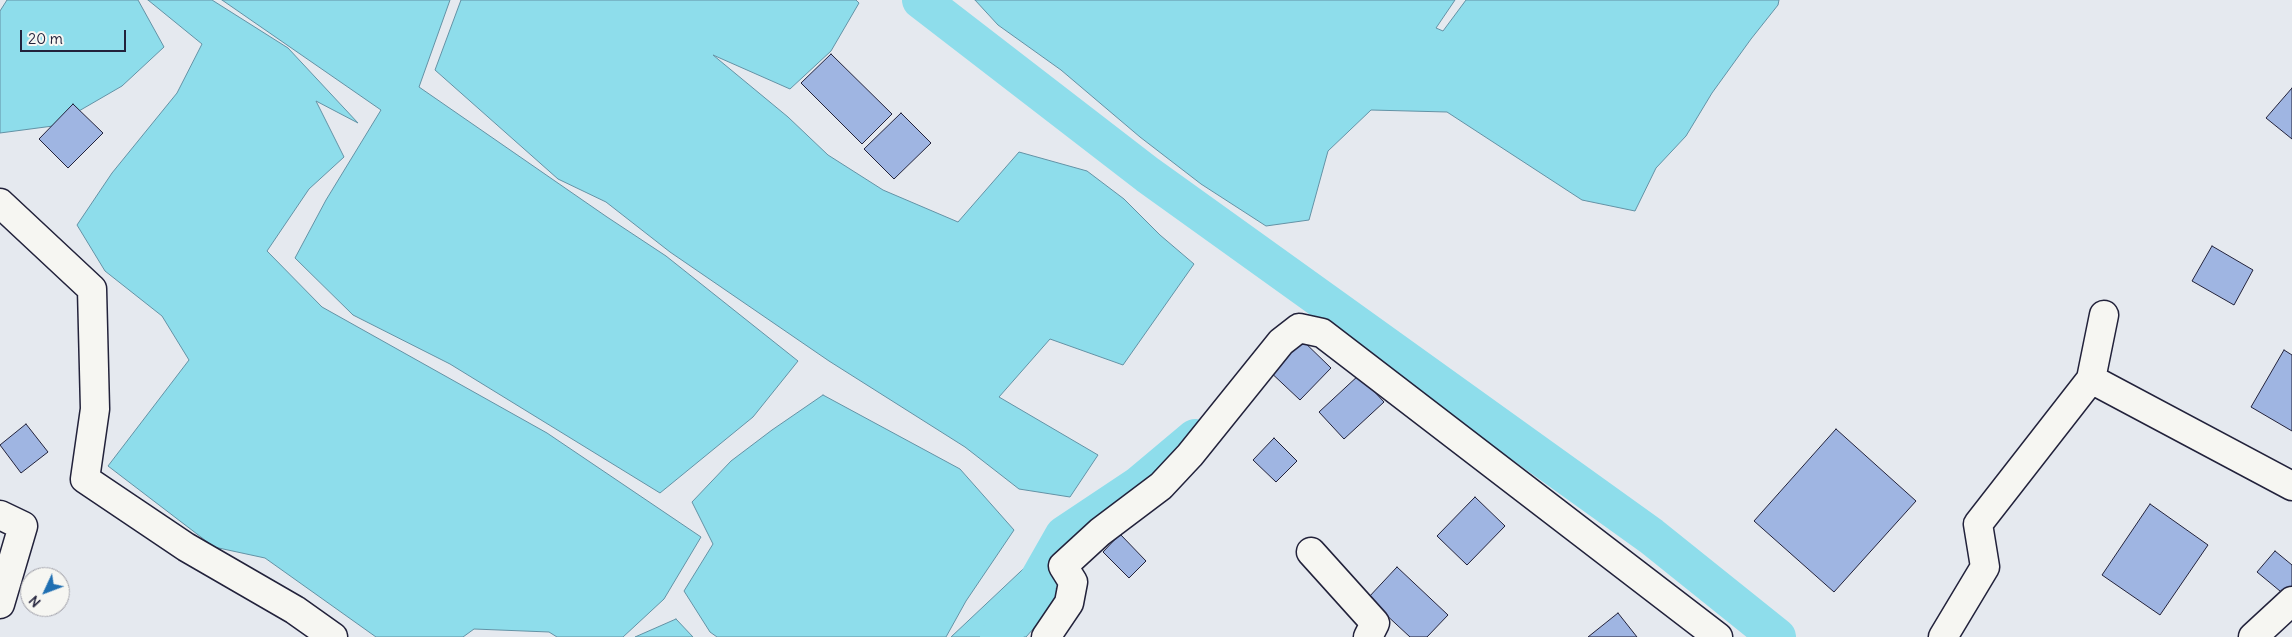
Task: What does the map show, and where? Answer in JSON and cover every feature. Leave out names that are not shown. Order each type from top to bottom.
[{"type":"street","points":[[0,203],[92,289],[94,409],[85,479],[186,547],[295,610],[333,637]]},
{"type":"street","points":[[1944,637],[1985,567],[1978,524],[2091,379],[2104,315]]},
{"type":"street","points":[[1046,637],[1069,603],[1073,582],[1063,566],[1100,532],[1161,486],[1190,455],[1281,342],[1299,328],[1322,333],[1718,637]]},
{"type":"street","points":[[2091,379],[2292,486]]},
{"type":"street","points":[[0,515],[23,526],[0,604]]},
{"type":"street","points":[[1310,552],[1374,623],[1368,637]]},
{"type":"street","points":[[2253,637],[2292,600]]},
{"type":"water","points":[[7,0],[138,0],[164,47],[122,86],[53,126],[0,133],[0,11]]},
{"type":"water","points":[[148,0],[212,0],[288,48],[358,123],[316,101],[344,157],[309,189],[267,251],[322,307],[547,433],[701,537],[664,599],[623,637],[557,637],[549,632],[474,629],[463,637],[376,637],[265,558],[214,547],[108,466],[189,360],[162,316],[105,271],[77,225],[112,173],[177,93],[202,44]]},
{"type":"water","points":[[222,0],[450,0],[419,87],[666,256],[798,361],[753,417],[660,493],[450,364],[353,315],[295,258],[326,200],[381,110]]},
{"type":"water","points":[[461,0],[856,0],[859,3],[831,51],[790,89],[713,55],[788,117],[828,155],[883,190],[958,222],[1019,152],[1087,171],[1124,199],[1160,235],[1194,264],[1123,365],[1050,339],[999,397],[1098,455],[1070,497],[1019,489],[965,447],[829,361],[670,252],[606,202],[558,179],[435,70]]},
{"type":"water","points":[[975,0],[1455,0],[1436,28],[1443,31],[1466,0],[1779,0],[1778,5],[1712,93],[1686,136],[1656,168],[1635,211],[1582,200],[1447,112],[1371,110],[1328,151],[1309,220],[1266,226],[1201,184],[1140,137],[1061,70],[998,25]]},
{"type":"water","points":[[823,395],[960,469],[1014,530],[966,601],[946,637],[717,637],[710,632],[684,591],[713,544],[692,502],[731,461]]},
{"type":"water","points":[[1037,556],[1061,597],[1026,637],[951,637]]},
{"type":"water","points":[[676,619],[693,637],[635,637]]},
{"type":"building","points":[[831,54],[892,114],[862,144],[801,83]]},
{"type":"building","points":[[2292,88],[2292,139],[2266,118]]},
{"type":"building","points":[[73,104],[103,133],[68,168],[39,139]]},
{"type":"building","points":[[901,113],[931,143],[894,179],[864,149]]},
{"type":"building","points":[[2212,246],[2253,270],[2234,305],[2192,281]]},
{"type":"building","points":[[1297,335],[1331,368],[1300,400],[1266,368]]},
{"type":"building","points":[[2284,350],[2292,355],[2292,431],[2251,407]]},
{"type":"building","points":[[1359,375],[1384,402],[1344,439],[1319,412]]},
{"type":"building","points":[[26,424],[48,452],[21,473],[0,445]]},
{"type":"building","points":[[1836,429],[1916,501],[1834,592],[1754,521]]},
{"type":"building","points":[[1274,438],[1297,461],[1276,482],[1253,460]]},
{"type":"building","points":[[1475,497],[1505,526],[1467,565],[1437,536]]},
{"type":"building","points":[[2150,504],[2208,545],[2160,615],[2102,575]]},
{"type":"building","points":[[1120,534],[1146,561],[1129,578],[1103,552]]},
{"type":"building","points":[[2275,551],[2292,565],[2292,589],[2286,596],[2257,572]]},
{"type":"building","points":[[1397,567],[1448,615],[1427,637],[1410,637],[1368,598]]},
{"type":"building","points":[[1618,613],[1637,637],[1588,637]]},
{"type":"waterway","points":[[921,0],[1148,175],[1651,536],[1777,637]]},
{"type":"waterway","points":[[999,637],[1023,607],[1064,535],[1139,485],[1195,438]]}]
